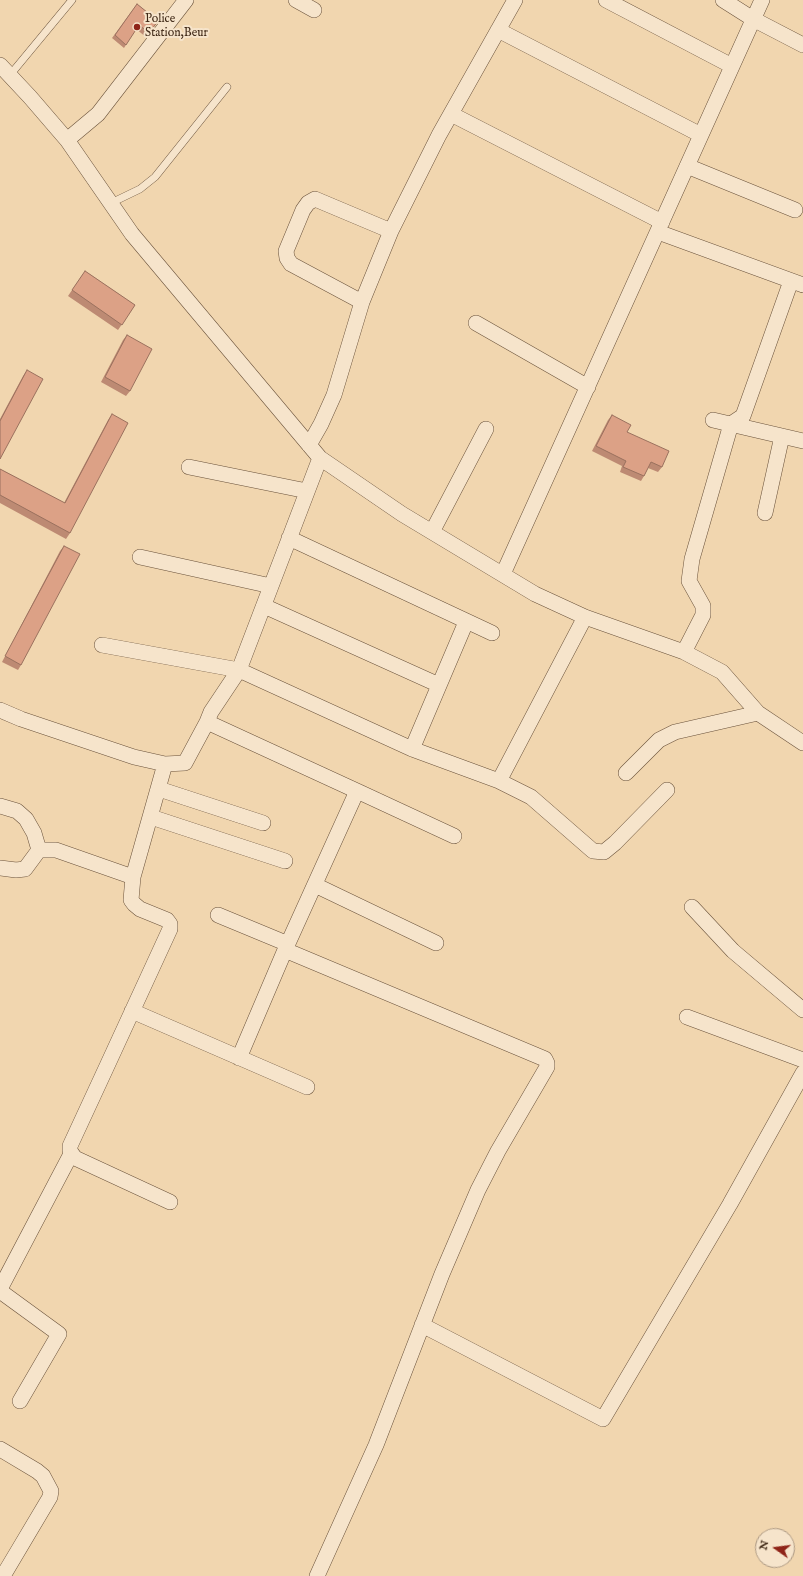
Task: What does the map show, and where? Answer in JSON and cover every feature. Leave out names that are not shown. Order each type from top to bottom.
[{"type":"street","points":[[67,140],[98,114],[186,0]]},
{"type":"street","points":[[296,0],[314,10]]},
{"type":"street","points":[[309,445],[322,424],[334,395],[362,302],[391,231],[439,135],[515,0]]},
{"type":"street","points":[[606,0],[732,66]]},
{"type":"street","points":[[724,0],[753,19],[803,45]]},
{"type":"street","points":[[503,574],[762,0]]},
{"type":"street","points":[[498,30],[701,135]]},
{"type":"street","points":[[5,70],[67,140],[132,234],[320,458],[402,514],[535,594],[586,618],[684,652],[722,672],[758,713],[803,743]]},
{"type":"street","points":[[451,114],[660,227],[797,283],[743,416],[731,424],[692,559],[690,581],[703,606],[703,615],[684,652]]},
{"type":"street","points":[[687,166],[795,210]]},
{"type":"street","points":[[362,302],[291,264],[287,258],[286,251],[297,224],[308,203],[315,199],[391,231]]},
{"type":"street","points":[[476,323],[588,387]]},
{"type":"street","points":[[713,420],[803,441]]},
{"type":"street","points":[[432,532],[486,429]]},
{"type":"street","points":[[765,513],[782,436]]},
{"type":"street","points":[[0,710],[21,719],[134,757],[165,764],[185,763],[211,712],[239,670],[320,458]]},
{"type":"street","points":[[189,468],[307,491]]},
{"type":"street","points":[[289,538],[492,633]]},
{"type":"street","points":[[140,556],[271,586]]},
{"type":"street","points":[[264,606],[439,685]]},
{"type":"street","points":[[499,781],[586,618]]},
{"type":"street","points":[[412,749],[466,622]]},
{"type":"street","points":[[102,645],[239,670],[412,749],[499,781],[531,797],[593,851],[604,852],[615,843],[667,790]]},
{"type":"street","points":[[626,773],[659,740],[675,732],[758,713]]},
{"type":"street","points":[[207,722],[454,836]]},
{"type":"street","points":[[20,1401],[59,1335],[58,1332],[0,1290],[71,1154],[70,1146],[170,929],[170,924],[167,920],[140,909],[131,900],[134,877],[165,764]]},
{"type":"street","points":[[159,789],[263,823]]},
{"type":"street","points":[[238,1058],[286,947],[357,791]]},
{"type":"street","points":[[0,806],[17,811],[26,819],[34,833],[39,850]]},
{"type":"street","points":[[151,817],[285,861]]},
{"type":"street","points":[[39,850],[56,850],[134,877]]},
{"type":"street","points":[[0,868],[16,870],[25,869],[39,850]]},
{"type":"street","points":[[315,885],[436,943]]},
{"type":"street","points":[[692,907],[733,951],[803,1010]]},
{"type":"street","points":[[218,915],[286,947],[545,1059],[548,1063],[498,1150],[478,1190],[452,1249],[376,1445],[317,1576]]},
{"type":"street","points":[[132,1011],[307,1087]]},
{"type":"street","points":[[686,1017],[803,1060]]},
{"type":"street","points":[[422,1325],[603,1418],[730,1204],[803,1073]]},
{"type":"street","points":[[71,1154],[75,1158],[170,1202]]},
{"type":"street","points":[[0,1449],[37,1471],[43,1476],[51,1491],[50,1497],[3,1576]]},
{"type":"lane","points":[[5,70],[72,0]]},
{"type":"lane","points":[[111,203],[140,188],[155,177],[227,87]]},
{"type":"building","name":"Police Station,Beur","points":[[137,4],[158,21],[149,33],[139,25],[126,45],[115,35]]},
{"type":"building","points":[[85,271],[135,305],[122,325],[72,290]]},
{"type":"building","points":[[127,335],[152,349],[130,391],[105,377]]},
{"type":"building","points":[[27,370],[43,379],[0,459],[0,421]]},
{"type":"building","points":[[112,414],[128,423],[70,533],[0,495],[0,469],[65,503]]},
{"type":"building","points":[[612,415],[631,425],[627,432],[669,451],[662,467],[651,462],[644,476],[623,467],[626,461],[596,446]]},
{"type":"building","points":[[64,546],[80,554],[21,665],[5,656]]},
{"type":"place","name":"Police Station,Beur","points":[[137,27]]}]
